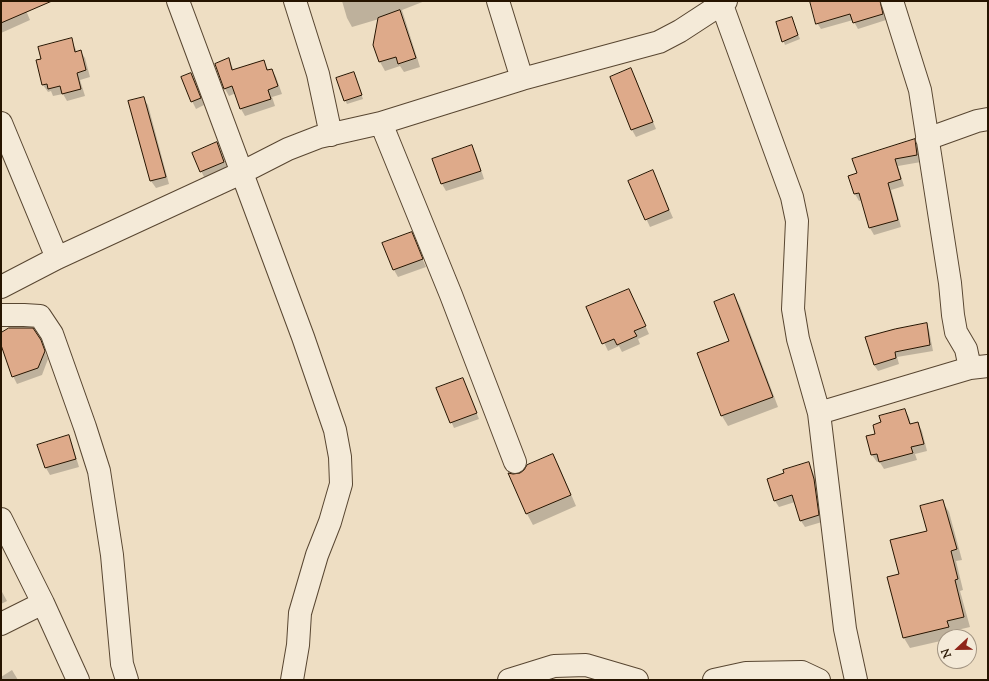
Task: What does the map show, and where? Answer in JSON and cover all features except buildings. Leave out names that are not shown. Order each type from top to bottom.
[{"type":"street","points":[[178,1],[302,337],[335,430],[340,457],[340,484],[330,522],[317,555],[300,613],[298,645],[292,680]]},
{"type":"street","points":[[295,1],[318,74],[331,135]]},
{"type":"street","points":[[498,1],[522,79]]},
{"type":"street","points":[[819,413],[979,367],[956,332],[950,283],[920,90],[892,1]]},
{"type":"street","points":[[1,287],[57,258],[241,173],[288,149],[331,135],[381,123],[522,79],[659,42],[680,31],[724,3],[792,197],[796,221],[793,309],[798,339],[819,413],[845,629],[856,680]]},
{"type":"street","points":[[927,139],[977,121],[988,119]]},
{"type":"street","points":[[1,122],[57,258]]},
{"type":"street","points":[[381,123],[448,287],[515,462]]},
{"type":"street","points":[[1,315],[40,316],[52,334],[85,427],[99,471],[112,555],[122,664],[126,680]]},
{"type":"street","points":[[1,519],[43,603],[78,680]]},
{"type":"street","points":[[1,624],[43,603]]},
{"type":"street","points":[[509,680],[554,666],[586,665],[637,680]]},
{"type":"street","points":[[714,680],[746,673],[802,672],[818,680]]}]
